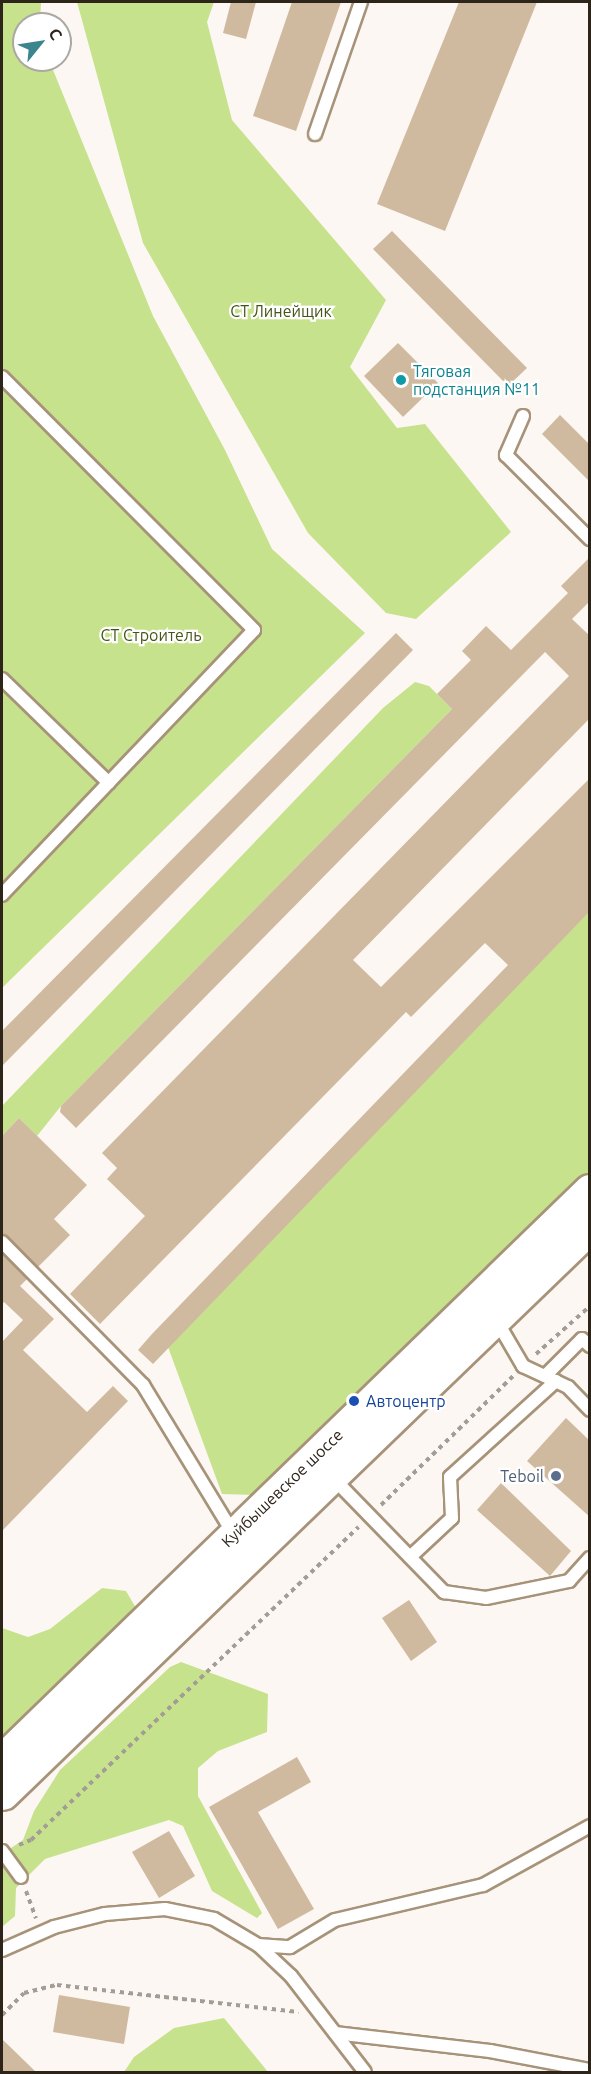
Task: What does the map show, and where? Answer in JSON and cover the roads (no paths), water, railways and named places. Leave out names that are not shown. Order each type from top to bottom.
[{"type":"main road","name":"Куйбышевское шоссе","points":[[2,1761],[233,1534],[590,1191]]},
{"type":"main road","name":"Куйбышевское шоссе","points":[[2,1793],[590,1226]]},
{"type":"lane","points":[[315,134],[361,2]]},
{"type":"lane","points":[[2,377],[254,630],[2,895]]},
{"type":"lane","points":[[523,416],[506,455],[590,539]]},
{"type":"lane","points":[[2,679],[109,783]]},
{"type":"lane","points":[[2,1242],[143,1384],[233,1534]]},
{"type":"lane","points":[[495,1317],[523,1366],[568,1387],[590,1410]]},
{"type":"lane","points":[[410,1557],[452,1518],[450,1477],[550,1379],[582,1339],[590,1346]]},
{"type":"lane","points":[[332,1477],[444,1592],[486,1598],[569,1581],[590,1558]]},
{"type":"lane","points":[[258,1946],[290,1947],[335,1920],[483,1885],[590,1826]]},
{"type":"lane","points":[[2,1851],[21,1877]]},
{"type":"lane","points":[[2,1950],[42,1932],[105,1914],[165,1910],[214,1919],[258,1946],[291,1976],[365,2073]]},
{"type":"lane","points":[[335,2033],[490,2051],[590,2070]]},
{"type":"place","name":"Тяговая подстанция №11","points":[[401,380]]},
{"type":"place","name":"Автоцентр","points":[[354,1401]]},
{"type":"place","name":"Teboil","points":[[556,1476]]},
{"type":"park label","name":"СТ Линейщик","points":[[281,311]]},
{"type":"park label","name":"СТ Строитель","points":[[151,635]]}]
